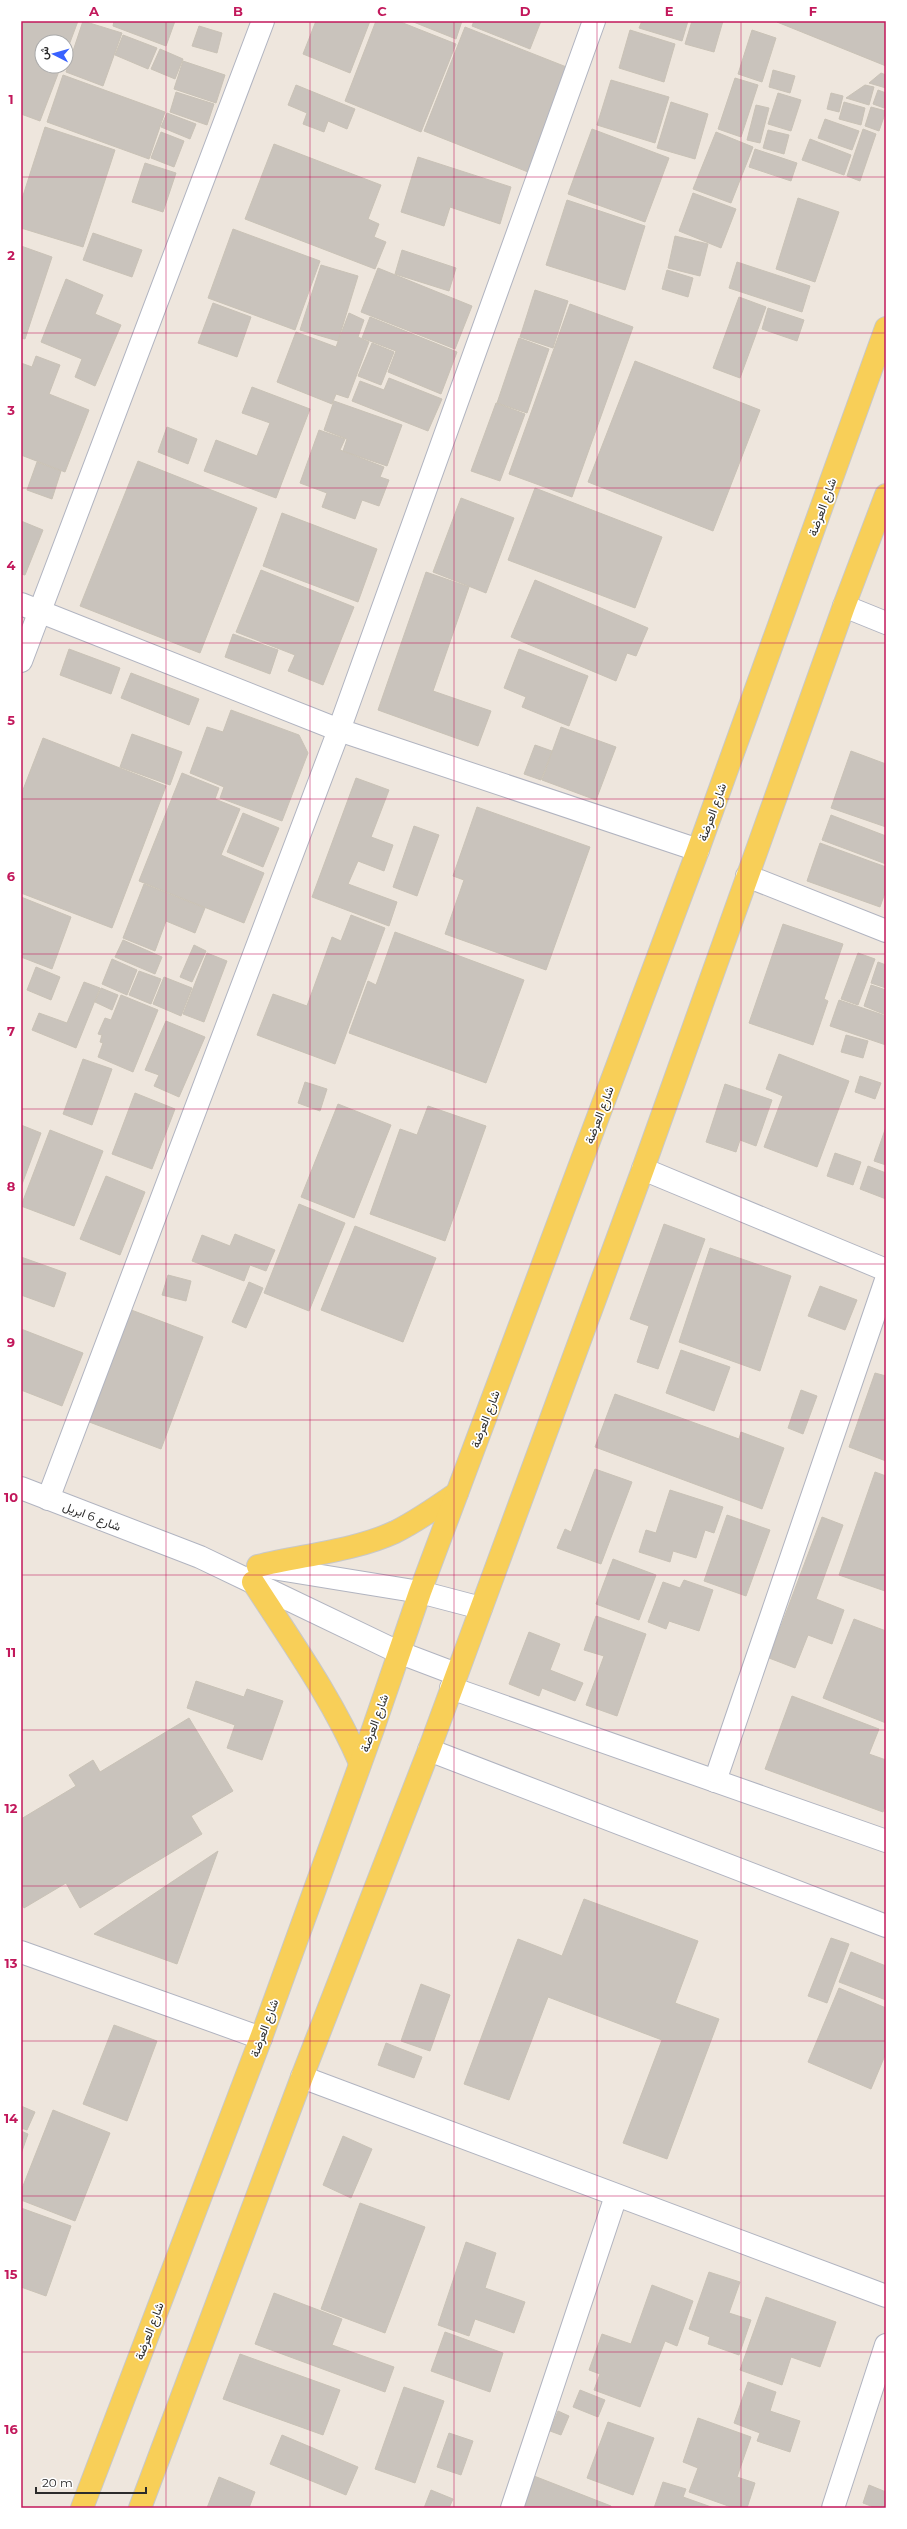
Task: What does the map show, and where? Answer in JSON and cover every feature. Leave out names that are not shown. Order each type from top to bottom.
[{"type":"main road","name":"شارع العرضة","points":[[82,2508],[261,2038],[360,1763],[398,1652],[698,850],[886,328]]},
{"type":"main road","points":[[140,2508],[302,2077],[429,1750],[480,1608],[643,1170],[844,606],[886,495]]},
{"type":"main road","points":[[360,1763],[344,1725],[255,1574],[366,1542],[394,1532],[422,1517],[457,1492]]},
{"type":"street","points":[[21,661],[30,607],[263,21]]},
{"type":"street","points":[[48,1499],[339,730],[594,21]]},
{"type":"street","points":[[844,606],[886,623]]},
{"type":"street","points":[[30,607],[339,730],[698,850]]},
{"type":"street","points":[[747,876],[886,931]]},
{"type":"street","points":[[643,1170],[886,1270]]},
{"type":"street","points":[[715,1781],[886,1280]]},
{"type":"street","name":"شارع 6 ابريل","points":[[21,1488],[200,1557],[255,1574],[454,1681],[715,1781],[886,1841]]},
{"type":"street","points":[[255,1574],[420,1592],[480,1608]]},
{"type":"street","points":[[429,1750],[886,1926]]},
{"type":"street","points":[[21,1952],[261,2038]]},
{"type":"street","points":[[302,2077],[886,2296]]},
{"type":"street","points":[[512,2508],[616,2196]]},
{"type":"street","points":[[833,2508],[886,2345]]},
{"type":"building","points":[[21,21],[78,21],[73,34],[34,34],[34,74],[58,74],[40,121],[21,114]]},
{"type":"building","points":[[83,21],[122,33],[103,86],[71,74],[74,74],[74,48]]},
{"type":"building","points":[[114,21],[175,21],[166,46],[113,26]]},
{"type":"building","points":[[316,21],[370,21],[350,73],[303,54]]},
{"type":"building","points":[[376,21],[398,21],[456,44],[421,132],[345,101]]},
{"type":"building","points":[[411,21],[462,21],[456,39]]},
{"type":"building","points":[[474,21],[541,21],[530,49],[472,26]]},
{"type":"building","points":[[642,21],[688,21],[682,41],[639,28]]},
{"type":"building","points":[[692,21],[723,21],[714,52],[685,44]]},
{"type":"building","points":[[886,21],[886,66],[777,22]]},
{"type":"building","points":[[199,26],[222,33],[217,53],[192,46]]},
{"type":"building","points":[[465,27],[569,68],[528,172],[424,131]]},
{"type":"building","points":[[630,30],[675,44],[664,82],[619,68]]},
{"type":"building","points":[[752,30],[776,38],[762,82],[738,74]]},
{"type":"building","points":[[123,35],[157,48],[148,69],[115,55]]},
{"type":"building","points":[[160,49],[183,59],[175,79],[151,69]]},
{"type":"building","points":[[183,61],[225,75],[216,103],[174,89]]},
{"type":"building","points":[[773,70],[795,76],[790,93],[769,87]]},
{"type":"building","points":[[881,73],[886,75],[886,88],[869,83]]},
{"type":"building","points":[[63,75],[165,112],[149,159],[47,122]]},
{"type":"building","points":[[735,78],[758,85],[741,137],[718,129]]},
{"type":"building","points":[[611,80],[669,97],[655,143],[597,125]]},
{"type":"building","points":[[296,85],[355,109],[347,129],[328,121],[324,132],[303,124],[307,113],[288,105]]},
{"type":"building","points":[[865,85],[874,87],[869,105],[846,98]]},
{"type":"building","points":[[878,90],[886,93],[884,108],[873,104]]},
{"type":"building","points":[[176,92],[214,104],[207,125],[170,112]]},
{"type":"building","points":[[778,93],[801,100],[791,131],[768,124]]},
{"type":"building","points":[[831,93],[843,96],[839,112],[827,109]]},
{"type":"building","points":[[671,102],[708,114],[695,159],[657,148]]},
{"type":"building","points":[[844,102],[865,108],[861,125],[839,119]]},
{"type":"building","points":[[756,105],[769,108],[760,143],[747,140]]},
{"type":"building","points":[[871,107],[886,111],[879,131],[865,126]]},
{"type":"building","points":[[167,113],[196,124],[190,139],[161,127]]},
{"type":"building","points":[[825,119],[859,131],[852,150],[818,138]]},
{"type":"building","points":[[45,127],[115,150],[83,247],[21,228],[21,202]]},
{"type":"building","points":[[592,129],[669,158],[645,222],[568,194]]},
{"type":"building","points":[[863,129],[876,134],[860,181],[847,176]]},
{"type":"building","points":[[768,130],[789,135],[784,154],[763,148]]},
{"type":"building","points":[[161,132],[184,141],[174,167],[151,158]]},
{"type":"building","points":[[716,132],[753,147],[731,203],[693,189]]},
{"type":"building","points":[[810,139],[851,155],[844,175],[802,160]]},
{"type":"building","points":[[274,144],[381,185],[368,219],[379,224],[374,237],[386,242],[375,269],[245,219]]},
{"type":"building","points":[[755,149],[797,163],[791,181],[749,167]]},
{"type":"building","points":[[418,157],[511,187],[500,224],[450,207],[444,226],[401,212]]},
{"type":"building","points":[[145,163],[176,173],[163,212],[132,202]]},
{"type":"building","points":[[693,193],[736,209],[721,248],[679,231]]},
{"type":"building","points":[[798,198],[839,212],[815,282],[776,269]]},
{"type":"building","points":[[567,200],[645,226],[625,290],[546,265]]},
{"type":"building","points":[[233,229],[320,261],[295,330],[208,298]]},
{"type":"building","points":[[93,233],[142,250],[132,277],[83,260]]},
{"type":"building","points":[[675,236],[708,244],[700,276],[668,268]]},
{"type":"building","points":[[21,246],[52,257],[25,339],[21,338]]},
{"type":"building","points":[[402,250],[456,268],[449,291],[395,274]]},
{"type":"building","points":[[737,262],[810,286],[802,312],[729,288]]},
{"type":"building","points":[[321,265],[358,276],[338,341],[300,330]]},
{"type":"building","points":[[378,268],[472,306],[455,349],[361,312]]},
{"type":"building","points":[[667,270],[693,278],[688,297],[662,289]]},
{"type":"building","points":[[66,279],[103,295],[95,314],[121,325],[95,386],[75,377],[82,359],[41,342]]},
{"type":"building","points":[[535,290],[568,301],[553,348],[520,337]]},
{"type":"building","points":[[739,297],[766,307],[740,378],[713,368]]},
{"type":"building","points":[[213,303],[251,317],[237,357],[198,343]]},
{"type":"building","points":[[570,304],[633,327],[572,497],[509,474]]},
{"type":"building","points":[[768,308],[804,320],[797,341],[762,329]]},
{"type":"building","points":[[349,313],[364,320],[358,337],[369,342],[348,398],[336,394],[332,404],[277,382],[296,332],[336,347]]},
{"type":"building","points":[[370,317],[457,352],[441,394],[388,372],[396,351],[362,338]]},
{"type":"building","points":[[519,338],[549,349],[527,413],[497,403]]},
{"type":"building","points":[[372,343],[394,352],[381,385],[358,376]]},
{"type":"building","points":[[36,356],[60,365],[49,394],[89,410],[65,472],[21,455],[21,363],[32,367]]},
{"type":"building","points":[[635,361],[760,410],[713,531],[588,482]]},
{"type":"building","points":[[389,378],[442,399],[428,431],[352,401],[360,381],[384,390]]},
{"type":"building","points":[[252,387],[310,409],[276,498],[204,471],[216,440],[257,456],[270,423],[242,413]]},
{"type":"building","points":[[334,401],[402,425],[387,466],[343,451],[347,439],[324,430]]},
{"type":"building","points":[[496,403],[525,414],[500,481],[471,471]]},
{"type":"building","points":[[167,427],[197,439],[188,464],[158,452]]},
{"type":"building","points":[[319,430],[345,439],[340,450],[384,467],[380,477],[389,480],[379,506],[362,500],[355,519],[322,507],[327,493],[300,483]]},
{"type":"building","points":[[138,461],[257,508],[200,653],[80,606]]},
{"type":"building","points":[[37,462],[61,471],[52,499],[27,490]]},
{"type":"building","points":[[535,488],[662,537],[635,608],[508,560]]},
{"type":"building","points":[[461,498],[514,518],[486,593],[433,572]]},
{"type":"building","points":[[282,513],[377,549],[358,602],[263,566]]},
{"type":"building","points":[[21,521],[43,530],[25,575],[21,574]]},
{"type":"building","points":[[261,570],[354,607],[323,685],[288,671],[295,655],[236,632]]},
{"type":"building","points":[[426,572],[469,587],[433,691],[491,711],[478,746],[378,710]]},
{"type":"building","points":[[535,580],[648,628],[636,656],[627,653],[616,681],[511,637]]},
{"type":"building","points":[[233,634],[278,650],[270,674],[225,657]]},
{"type":"building","points":[[69,649],[120,668],[111,694],[60,675]]},
{"type":"building","points":[[519,649],[588,676],[569,726],[522,707],[526,697],[504,688]]},
{"type":"building","points":[[131,673],[199,699],[189,725],[121,698]]},
{"type":"building","points":[[231,710],[299,735],[308,753],[282,821],[220,798],[224,787],[190,773],[207,727],[223,732]]},
{"type":"building","points":[[561,727],[616,747],[596,800],[542,780]]},
{"type":"building","points":[[132,734],[182,752],[170,785],[120,767]]},
{"type":"building","points":[[43,738],[166,786],[112,928],[21,893],[21,795]]},
{"type":"building","points":[[535,745],[552,751],[541,780],[524,774]]},
{"type":"building","points":[[851,751],[886,764],[886,827],[831,808]]},
{"type":"building","points":[[182,773],[219,788],[215,799],[240,809],[221,855],[264,873],[244,923],[139,881]]},
{"type":"building","points":[[356,778],[389,790],[371,837],[393,845],[384,871],[358,861],[348,884],[397,902],[389,926],[312,897]]},
{"type":"building","points":[[477,807],[590,847],[546,970],[445,934],[464,880],[453,876]]},
{"type":"building","points":[[243,813],[279,828],[263,867],[227,852]]},
{"type":"building","points":[[831,815],[886,836],[886,864],[822,840]]},
{"type":"building","points":[[414,826],[439,835],[417,896],[393,887]]},
{"type":"building","points":[[820,843],[886,867],[886,890],[880,907],[807,881]]},
{"type":"building","points":[[144,884],[205,908],[195,933],[166,921],[155,951],[123,938]]},
{"type":"building","points":[[21,897],[71,917],[52,969],[21,957]]},
{"type":"building","points":[[351,915],[385,928],[335,1064],[257,1035],[273,994],[307,1006],[332,937],[341,941]]},
{"type":"building","points":[[783,924],[843,944],[824,999],[828,1001],[813,1045],[749,1023]]},
{"type":"building","points":[[395,932],[524,980],[486,1083],[349,1033],[368,981],[376,985]]},
{"type":"building","points":[[123,940],[162,957],[155,974],[115,957]]},
{"type":"building","points":[[194,945],[206,951],[192,982],[180,977]]},
{"type":"building","points":[[207,953],[227,961],[204,1022],[183,1014]]},
{"type":"building","points":[[858,953],[875,959],[858,1005],[841,999]]},
{"type":"building","points":[[112,959],[137,970],[127,995],[102,984]]},
{"type":"building","points":[[878,962],[886,965],[886,988],[871,983]]},
{"type":"building","points":[[36,967],[60,977],[51,1000],[27,990]]},
{"type":"building","points":[[139,971],[161,979],[151,1004],[129,995]]},
{"type":"building","points":[[164,977],[192,988],[181,1016],[153,1004]]},
{"type":"building","points":[[84,982],[100,988],[76,1048],[32,1030],[39,1013],[67,1023]]},
{"type":"building","points":[[871,985],[886,990],[886,1015],[864,1006]]},
{"type":"building","points":[[101,988],[118,995],[112,1010],[95,1002]]},
{"type":"building","points":[[121,995],[158,1010],[133,1072],[98,1057],[103,1043],[100,1042],[102,1035],[98,1034],[105,1018],[111,1020]]},
{"type":"building","points":[[839,1000],[886,1016],[886,1045],[830,1026]]},
{"type":"building","points":[[166,1021],[205,1037],[179,1097],[154,1086],[159,1075],[145,1070]]},
{"type":"building","points":[[846,1035],[868,1041],[863,1058],[841,1052]]},
{"type":"building","points":[[779,1054],[849,1081],[817,1167],[764,1147],[783,1096],[766,1089]]},
{"type":"building","points":[[83,1059],[112,1069],[92,1125],[63,1114]]},
{"type":"building","points":[[860,1076],[881,1083],[875,1099],[855,1092]]},
{"type":"building","points":[[305,1082],[327,1089],[320,1111],[298,1103]]},
{"type":"building","points":[[725,1084],[772,1100],[756,1146],[740,1140],[736,1152],[706,1142]]},
{"type":"building","points":[[135,1093],[175,1109],[152,1169],[112,1154]]},
{"type":"building","points":[[338,1104],[391,1125],[354,1218],[301,1197]]},
{"type":"building","points":[[428,1106],[486,1126],[445,1241],[370,1214],[400,1129],[417,1135]]},
{"type":"building","points":[[21,1125],[41,1133],[21,1187]]},
{"type":"building","points":[[886,1127],[886,1165],[874,1161]]},
{"type":"building","points":[[50,1130],[103,1151],[74,1226],[21,1206]]},
{"type":"building","points":[[835,1153],[861,1162],[853,1185],[827,1176]]},
{"type":"building","points":[[868,1166],[886,1173],[886,1199],[860,1189]]},
{"type":"building","points":[[106,1176],[145,1192],[120,1255],[80,1239]]},
{"type":"building","points":[[299,1204],[345,1223],[309,1311],[264,1293]]},
{"type":"building","points":[[664,1224],[705,1239],[658,1369],[637,1362],[649,1326],[630,1319]]},
{"type":"building","points":[[355,1226],[436,1258],[403,1342],[321,1310]]},
{"type":"building","points":[[235,1234],[275,1250],[266,1271],[250,1265],[244,1281],[192,1261],[202,1235],[230,1246]]},
{"type":"building","points":[[710,1248],[791,1276],[760,1371],[679,1342]]},
{"type":"building","points":[[21,1257],[66,1273],[54,1307],[21,1295]]},
{"type":"building","points":[[168,1275],[191,1281],[186,1301],[162,1295]]},
{"type":"building","points":[[249,1282],[263,1288],[246,1328],[232,1322]]},
{"type":"building","points":[[820,1286],[857,1300],[845,1330],[808,1316]]},
{"type":"building","points":[[126,1308],[203,1337],[161,1449],[84,1420]]},
{"type":"building","points":[[21,1329],[83,1353],[62,1406],[21,1390]]},
{"type":"building","points":[[681,1350],[730,1367],[714,1411],[666,1393]]},
{"type":"building","points":[[875,1373],[886,1376],[886,1461],[849,1447]]},
{"type":"building","points":[[801,1390],[817,1396],[803,1434],[788,1428]]},
{"type":"building","points":[[615,1394],[739,1439],[741,1432],[784,1448],[762,1509],[595,1447]]},
{"type":"building","points":[[595,1469],[632,1482],[601,1564],[557,1548],[565,1529],[571,1532]]},
{"type":"building","points":[[875,1472],[886,1476],[885,1591],[839,1575]]},
{"type":"building","points":[[670,1490],[723,1507],[714,1533],[705,1530],[696,1558],[673,1551],[670,1562],[639,1552],[646,1530],[656,1533]]},
{"type":"building","points":[[727,1515],[770,1530],[746,1596],[704,1581]]},
{"type":"building","points":[[822,1517],[843,1525],[816,1599],[844,1610],[832,1644],[808,1635],[795,1668],[769,1658]]},
{"type":"building","points":[[613,1559],[656,1575],[639,1620],[596,1604]]},
{"type":"building","points":[[684,1580],[713,1590],[699,1631],[669,1621],[666,1629],[648,1622],[663,1582],[680,1588]]},
{"type":"building","points":[[596,1616],[646,1634],[617,1716],[586,1705],[604,1656],[584,1650]]},
{"type":"building","points":[[854,1619],[886,1631],[886,1723],[823,1698]]},
{"type":"building","points":[[529,1632],[560,1644],[550,1670],[583,1683],[575,1701],[542,1688],[539,1696],[509,1684]]},
{"type":"building","points":[[196,1681],[244,1697],[247,1689],[283,1701],[262,1760],[227,1748],[235,1725],[187,1708]]},
{"type":"building","points":[[792,1696],[879,1729],[869,1754],[886,1760],[886,1803],[883,1812],[765,1769]]},
{"type":"building","points":[[189,1718],[233,1791],[191,1816],[202,1834],[80,1908],[66,1883],[24,1908],[21,1903],[21,1819],[76,1786],[69,1775],[93,1760],[100,1772]]},
{"type":"building","points":[[218,1851],[177,1964],[94,1934]]},
{"type":"building","points":[[584,1899],[698,1941],[675,2003],[719,2019],[667,2159],[623,2143],[662,2040],[548,1997],[509,2100],[464,2084],[518,1939],[562,1956]]},
{"type":"building","points":[[831,1938],[849,1944],[827,2003],[808,1996]]},
{"type":"building","points":[[851,1952],[886,1966],[886,2000],[839,1982]]},
{"type":"building","points":[[421,1984],[450,1995],[430,2051],[401,2041]]},
{"type":"building","points":[[839,1988],[886,2008],[886,2053],[871,2089],[808,2062]]},
{"type":"building","points":[[114,2025],[157,2041],[127,2121],[83,2104]]},
{"type":"building","points":[[386,2043],[422,2057],[414,2078],[378,2065]]},
{"type":"building","points":[[21,2106],[35,2112],[27,2130],[21,2128]]},
{"type":"building","points":[[53,2110],[110,2133],[75,2221],[21,2200],[21,2191]]},
{"type":"building","points":[[21,2131],[28,2134],[21,2154]]},
{"type":"building","points":[[343,2136],[372,2149],[351,2198],[323,2185]]},
{"type":"building","points":[[360,2203],[425,2227],[385,2333],[321,2309]]},
{"type":"building","points":[[21,2208],[71,2226],[46,2296],[21,2287]]},
{"type":"building","points":[[466,2242],[496,2253],[485,2288],[525,2302],[514,2333],[475,2319],[469,2336],[438,2325]]},
{"type":"building","points":[[709,2272],[740,2282],[729,2313],[751,2320],[739,2355],[708,2344],[710,2337],[689,2329]]},
{"type":"building","points":[[652,2285],[693,2301],[677,2346],[665,2341],[640,2407],[594,2390],[600,2374],[589,2370],[602,2334],[631,2344]]},
{"type":"building","points":[[274,2293],[342,2319],[332,2345],[394,2367],[385,2392],[255,2344]]},
{"type":"building","points":[[766,2297],[836,2322],[820,2367],[791,2357],[782,2385],[740,2370]]},
{"type":"building","points":[[445,2332],[503,2353],[490,2392],[431,2371]]},
{"type":"building","points":[[240,2354],[340,2390],[323,2435],[223,2399]]},
{"type":"building","points":[[748,2382],[776,2392],[770,2411],[800,2421],[790,2452],[757,2441],[760,2433],[734,2423]]},
{"type":"building","points":[[404,2387],[444,2401],[415,2483],[375,2469]]},
{"type":"building","points":[[580,2390],[605,2400],[598,2417],[573,2407]]},
{"type":"building","points":[[558,2411],[569,2416],[561,2435],[550,2431]]},
{"type":"building","points":[[698,2418],[751,2437],[737,2477],[755,2483],[747,2508],[734,2508],[689,2492],[698,2468],[683,2462]]},
{"type":"building","points":[[608,2422],[654,2438],[633,2495],[587,2478]]},
{"type":"building","points":[[449,2433],[473,2441],[461,2475],[437,2467]]},
{"type":"building","points":[[282,2435],[358,2467],[346,2495],[270,2464]]},
{"type":"building","points":[[534,2476],[611,2506],[611,2508],[522,2508]]},
{"type":"building","points":[[219,2477],[255,2492],[249,2508],[207,2508]]},
{"type":"building","points":[[663,2482],[686,2489],[683,2497],[714,2508],[654,2508]]},
{"type":"building","points":[[869,2485],[886,2492],[886,2508],[876,2508],[863,2503]]},
{"type":"building","points":[[431,2490],[453,2499],[449,2508],[424,2508]]}]
